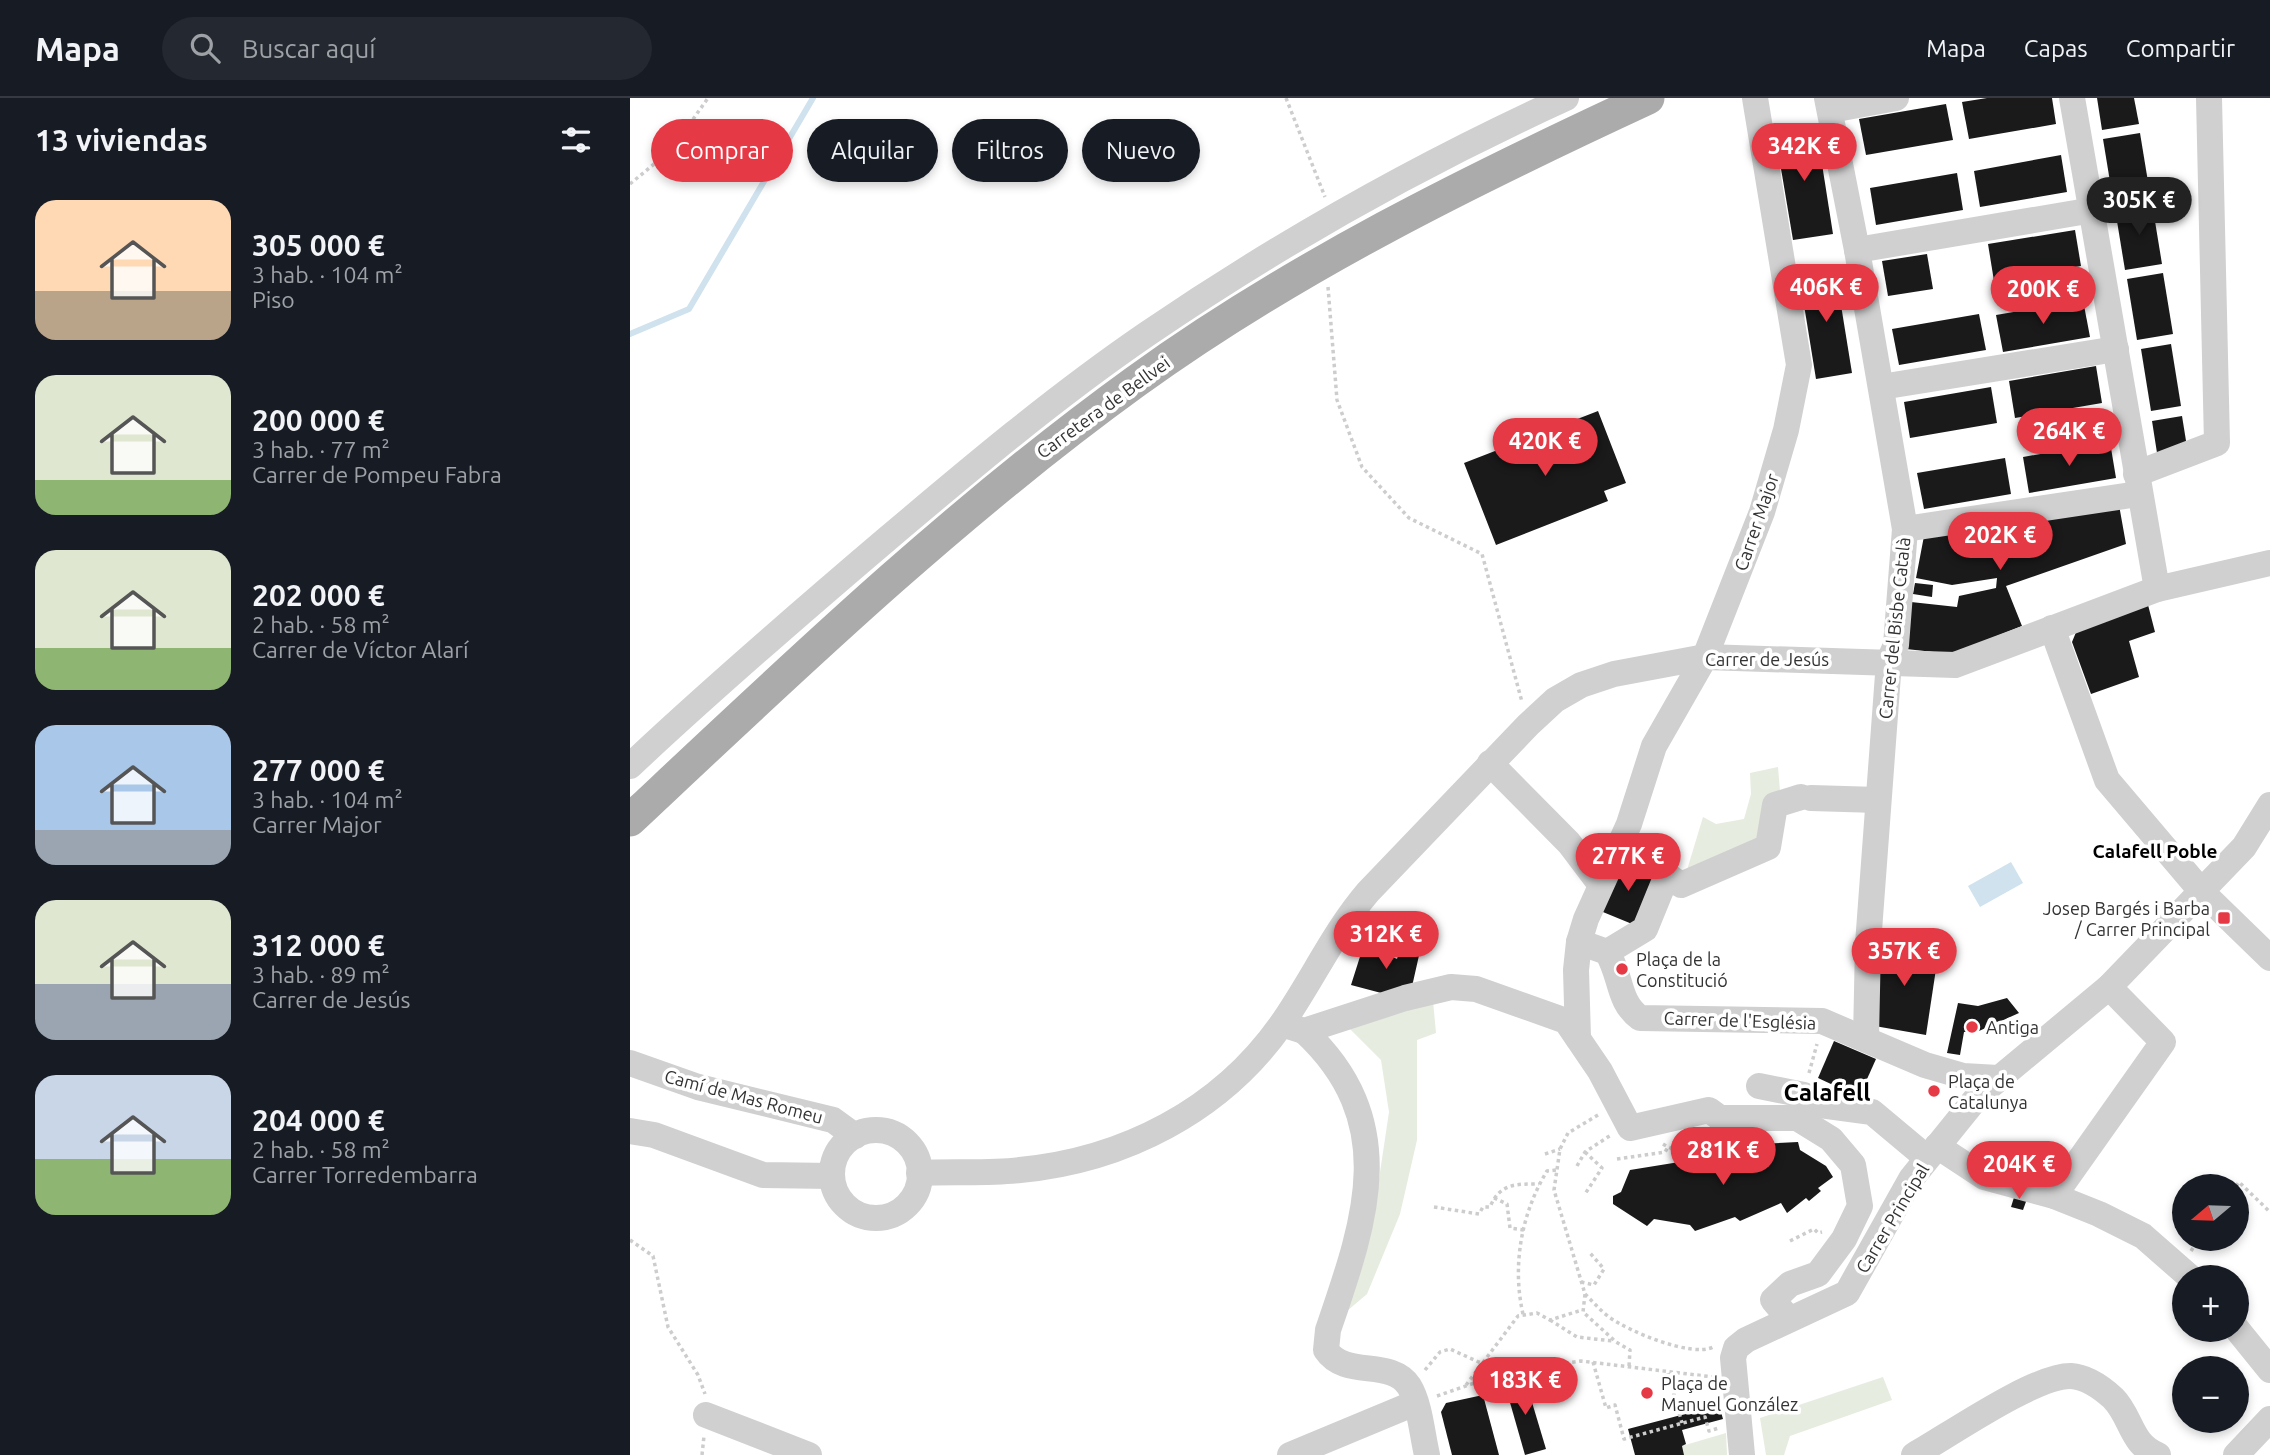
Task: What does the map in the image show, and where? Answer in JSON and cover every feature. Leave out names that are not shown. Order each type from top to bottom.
[{"type":"main road","name":"Carretera de Bellvei","points":[[630,820],[904,567],[1011,476],[1137,381],[1324,261],[1450,193],[1648,98]]},
{"type":"street","points":[[630,766],[718,686],[1010,435],[1147,334],[1332,219],[1508,125],[1566,98]]},
{"type":"street","name":"Carrer Major","points":[[1582,930],[1600,884],[1629,824],[1654,746],[1705,657],[1762,512],[1786,430],[1799,365],[1755,98]]},
{"type":"street","points":[[1829,104],[1896,98]]},
{"type":"street","points":[[2072,98],[2157,589]]},
{"type":"street","points":[[1905,529],[2137,484],[2217,443],[2210,98]]},
{"type":"street","name":"Carrer del Bisbe Català","points":[[1829,104],[1905,529],[1896,645],[1889,661],[1878,800],[1868,944],[1866,1038]]},
{"type":"street","points":[[1857,250],[2093,210]]},
{"type":"street","points":[[1881,387],[2116,349]]},
{"type":"street","name":"Carrer de Jesús","points":[[919,1173],[1017,1171],[1103,1155],[1159,1131],[1198,1108],[1293,1028],[1343,921],[1528,725],[1555,700],[1581,685],[1614,674],[1705,657],[1955,665],[2157,589],[2270,563]]},
{"type":"street","points":[[2052,628],[2107,780],[2202,892],[2270,958]]},
{"type":"street","points":[[1490,763],[1569,843],[1600,884]]},
{"type":"street","points":[[1578,1038],[1576,970],[1582,930],[1618,945],[1645,929],[1667,875],[1681,885],[1768,847],[1773,830],[1775,805],[1806,797],[1878,800]]},
{"type":"street","name":"Carrer Principal","points":[[1742,1455],[1733,1358],[1736,1348],[1758,1333],[1847,1293],[1912,1178],[1979,1096],[2109,987],[2202,892],[2257,845],[2270,805]]},
{"type":"street","name":"Carrer de l'Església","points":[[1618,945],[1615,965],[1626,1008],[1640,1018],[1822,1021],[1925,1065],[1963,1076],[2009,1071]]},
{"type":"street","points":[[2054,1196],[2163,1042],[2109,987]]},
{"type":"street","points":[[1293,1028],[1451,988],[1476,989],[1566,1021],[1600,1071],[1618,1121],[1635,1128],[1709,1110],[1720,1118],[1820,1105],[1872,1112],[1932,1152],[1984,1177],[2054,1196],[2143,1236],[2176,1265]]},
{"type":"street","points":[[1293,1028],[1320,1046],[1362,1117],[1368,1161],[1364,1217],[1328,1330],[1326,1350],[1342,1364],[1394,1374],[1408,1385],[1427,1455]]},
{"type":"street","name":"Camí de Mas Romeu","points":[[630,1063],[698,1087],[833,1120],[855,1136]]},
{"type":"street","points":[[1759,1086],[1800,1107],[1853,1165],[1860,1206],[1844,1239],[1818,1274],[1790,1284],[1773,1300],[1789,1319]]},
{"type":"street","points":[[878,1130],[895,1134],[910,1146],[918,1160],[919,1173],[916,1194],[907,1206],[890,1216],[874,1219],[856,1214],[845,1206],[834,1189],[832,1176],[836,1155],[855,1136],[878,1130]]},
{"type":"street","points":[[630,1131],[654,1135],[763,1175],[832,1176]]},
{"type":"street","points":[[2247,1342],[2270,1370]]},
{"type":"street","points":[[1914,1455],[2040,1384],[2072,1376],[2098,1385],[2116,1401],[2148,1453]]},
{"type":"street","points":[[1290,1455],[1415,1404]]},
{"type":"street","points":[[706,1415],[809,1455]]},
{"type":"street","points":[[2236,1455],[2270,1419]]},
{"type":"path","points":[[630,184],[672,149],[708,98]]},
{"type":"path","points":[[1286,98],[1314,164],[1332,219]]},
{"type":"path","points":[[1324,261],[1332,319],[1337,400],[1362,467],[1409,518],[1482,554],[1528,725]]},
{"type":"path","points":[[1800,1107],[1822,1021]]},
{"type":"path","points":[[1618,1121],[1568,1133],[1560,1149],[1556,1170],[1556,1203],[1585,1294],[1583,1310],[1587,1318],[1631,1352],[1629,1366]]},
{"type":"path","points":[[1577,1166],[1585,1152],[1618,1121]]},
{"type":"path","points":[[1652,1124],[1662,1143],[1668,1147],[1683,1151],[1721,1145],[1752,1151],[1726,1154],[1705,1161]]},
{"type":"path","points":[[1617,1159],[1665,1152],[1668,1147]]},
{"type":"path","points":[[1545,1154],[1560,1149]]},
{"type":"path","points":[[1585,1152],[1602,1168],[1586,1194]]},
{"type":"path","points":[[1523,1314],[1517,1274],[1524,1230],[1539,1184],[1547,1171],[1556,1170]]},
{"type":"path","points":[[1434,1207],[1479,1214],[1483,1207],[1490,1207],[1496,1192],[1511,1184],[1539,1184]]},
{"type":"path","points":[[2249,1194],[2270,1212]]},
{"type":"path","points":[[1494,1198],[1507,1204],[1510,1228],[1524,1230]]},
{"type":"path","points":[[1790,1241],[1814,1229],[1818,1233],[1826,1230]]},
{"type":"path","points":[[630,1240],[653,1256],[668,1327],[698,1375],[706,1396],[702,1455]]},
{"type":"path","points":[[1581,1282],[1594,1285],[1604,1269],[1590,1253]]},
{"type":"path","points":[[1585,1294],[1611,1318],[1668,1343],[1702,1352],[1717,1345]]},
{"type":"path","points":[[1550,1320],[1583,1310]]},
{"type":"path","points":[[1464,1386],[1514,1320],[1523,1314],[1537,1313],[1577,1337],[1616,1342]]},
{"type":"path","points":[[1424,1372],[1432,1360],[1450,1349],[1481,1363]]},
{"type":"path","points":[[1415,1404],[1528,1367],[1593,1362],[1713,1377],[1722,1373]]},
{"type":"path","points":[[1593,1362],[1606,1408],[1615,1405],[1624,1439],[1705,1417],[1709,1431],[1714,1429]]},
{"type":"path","points":[[1668,1373],[1682,1423]]},
{"type":"shaded area","points":[[1778,767],[1780,791],[1755,842],[1687,870],[1703,817],[1716,824],[1744,819],[1751,794],[1750,773]]},
{"type":"shaded area","points":[[1433,1001],[1436,1033],[1417,1040],[1417,1140],[1400,1214],[1367,1294],[1347,1311],[1364,1261],[1372,1226],[1389,1112],[1381,1060],[1350,1029]]},
{"type":"shaded area","points":[[1883,1377],[1892,1400],[1790,1436],[1784,1455],[1766,1455],[1760,1418]]},
{"type":"shaded area","points":[[1726,1433],[1727,1455],[1684,1455],[1682,1446]]},
{"type":"water","points":[[2011,862],[2023,883],[1980,907],[1968,886]]},
{"type":"building","points":[[1987,98],[2052,98],[2056,124],[1969,139],[1962,102]]},
{"type":"building","points":[[2097,98],[2134,98],[2139,124],[2102,130]]},
{"type":"building","points":[[1946,104],[1953,140],[1866,155],[1859,119]]},
{"type":"building","points":[[1816,126],[1833,234],[1793,240],[1775,133]]},
{"type":"building","points":[[2140,133],[2150,194],[2113,200],[2103,139]]},
{"type":"building","points":[[2061,155],[2067,192],[1980,207],[1974,171]]},
{"type":"building","points":[[1957,173],[1963,210],[1876,225],[1870,188]]},
{"type":"building","points":[[2152,203],[2162,264],[2125,270],[2115,209]]},
{"type":"building","points":[[2075,230],[2081,266],[1994,281],[1988,244]]},
{"type":"building","points":[[1927,254],[1933,289],[1888,296],[1882,261]]},
{"type":"building","points":[[1835,268],[1852,373],[1816,379],[1799,274]]},
{"type":"building","points":[[2163,273],[2173,334],[2137,340],[2127,279]]},
{"type":"building","points":[[2083,300],[2090,337],[2003,352],[1996,315]]},
{"type":"building","points":[[1979,314],[1986,350],[1899,365],[1892,329]]},
{"type":"building","points":[[2171,344],[2181,406],[2151,411],[2141,349]]},
{"type":"building","points":[[2096,366],[2102,403],[2015,418],[2009,381]]},
{"type":"building","points":[[1991,387],[1997,423],[1910,438],[1904,402]]},
{"type":"building","points":[[1598,411],[1626,483],[1604,491],[1608,501],[1496,545],[1464,463]]},
{"type":"building","points":[[2182,416],[2187,447],[2157,453],[2152,421]]},
{"type":"building","points":[[2110,442],[2116,478],[2029,493],[2023,457]]},
{"type":"building","points":[[2005,458],[2011,494],[1924,509],[1917,473]]},
{"type":"building","points":[[2119,505],[2126,544],[2006,586],[2022,626],[1952,654],[1906,649],[1911,602],[1957,607],[1959,596],[1996,588],[1997,578],[1952,585],[1916,578],[1924,536]]},
{"type":"building","points":[[1915,583],[1933,585],[1932,597],[1913,594]]},
{"type":"building","points":[[2147,601],[2155,632],[2129,641],[2139,677],[2091,694],[2072,642],[2079,625]]},
{"type":"building","points":[[1619,859],[1657,875],[1637,926],[1598,910]]},
{"type":"building","points":[[1884,940],[1939,949],[1926,1035],[1869,1025]]},
{"type":"building","points":[[1364,944],[1397,959],[1401,947],[1420,951],[1411,991],[1385,994],[1351,985]]},
{"type":"building","name":"Antiga","points":[[2007,998],[2019,1013],[1979,1031],[1964,1032],[1960,1055],[1947,1053],[1958,1003],[1978,1006]]},
{"type":"building","points":[[1834,1041],[1876,1059],[1859,1097],[1818,1078]]},
{"type":"building","points":[[1798,1142],[1800,1150],[1826,1166],[1833,1177],[1818,1188],[1821,1191],[1809,1201],[1806,1198],[1787,1213],[1781,1203],[1740,1221],[1735,1217],[1695,1231],[1690,1225],[1654,1219],[1647,1226],[1613,1204],[1613,1196],[1621,1192],[1630,1170],[1704,1158],[1706,1165],[1753,1155],[1759,1144]]},
{"type":"building","points":[[2016,1191],[2028,1196],[2023,1210],[2011,1207]]},
{"type":"building","points":[[1525,1379],[1546,1449],[1525,1455],[1505,1385]]},
{"type":"building","points":[[1483,1395],[1499,1455],[1452,1455],[1441,1412],[1446,1403]]},
{"type":"building","points":[[1719,1405],[1723,1419],[1682,1430],[1686,1444],[1682,1446],[1684,1455],[1635,1455],[1628,1429]]},
{"type":"waterway","points":[[630,334],[689,309],[813,98]]},
{"type":"place","name":"Josep Bargés i Barba / Carrer Principal","points":[[2224,918]]},
{"type":"place","name":"Plaça de la Constitució","points":[[1622,969]]},
{"type":"place","name":"Antiga","points":[[1972,1027]]},
{"type":"place","name":"Plaça de Catalunya","points":[[1934,1091]]},
{"type":"place","name":"Plaça de Manuel González","points":[[1647,1393]]},
{"type":"district","name":"Calafell Poble","points":[[2155,851]]},
{"type":"district","name":"Calafell","points":[[1827,1092]]}]
